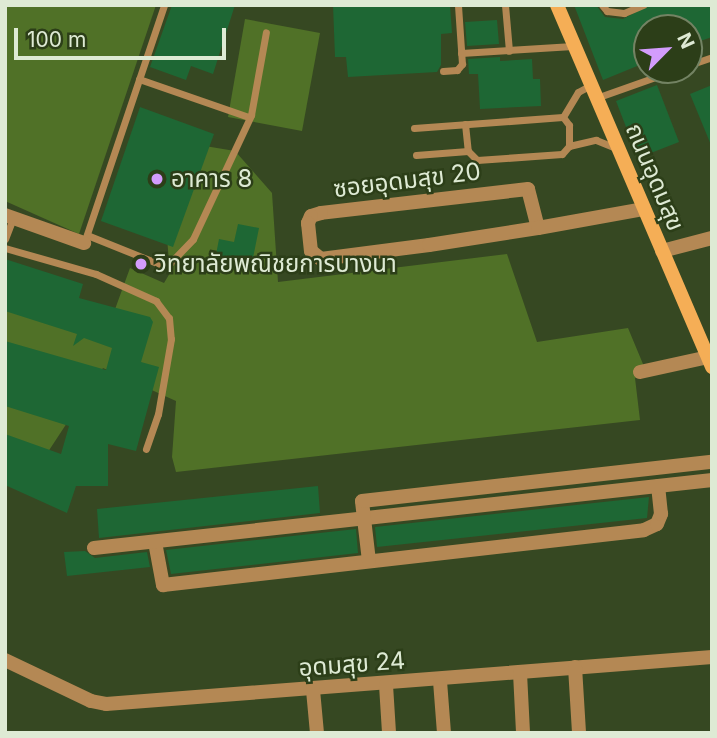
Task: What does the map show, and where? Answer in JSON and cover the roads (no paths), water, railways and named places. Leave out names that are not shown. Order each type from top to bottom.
[{"type":"main road","name":"ถนนอุดมสุข","points":[[557,5],[710,362]]},
{"type":"street","name":"ซอยอุดมสุข 20","points":[[538,228],[528,189],[321,213],[311,216],[308,223],[311,251],[321,259],[538,228],[644,209]]},
{"type":"street","points":[[9,216],[85,239]]},
{"type":"street","points":[[662,251],[712,239]]},
{"type":"street","points":[[640,372],[710,362]]},
{"type":"street","points":[[369,561],[362,500],[712,462]]},
{"type":"street","points":[[155,542],[163,585],[644,530],[657,524],[661,514],[665,467]]},
{"type":"street","points":[[94,548],[712,480]]},
{"type":"street","name":"อุดมสุข 24","points":[[5,660],[106,704],[440,681],[712,657]]},
{"type":"street","points":[[575,667],[579,733]]},
{"type":"street","points":[[520,673],[523,733]]},
{"type":"street","points":[[440,681],[444,733]]},
{"type":"street","points":[[386,685],[389,733]]},
{"type":"street","points":[[313,690],[317,733]]},
{"type":"lane","points":[[164,5],[85,239],[159,264],[170,263],[193,239],[249,117],[266,32]]},
{"type":"lane","points":[[443,71],[461,68],[458,5]]},
{"type":"lane","points":[[505,5],[509,51]]},
{"type":"lane","points":[[602,5],[607,11],[624,13],[643,5]]},
{"type":"lane","points":[[461,53],[573,46]]},
{"type":"lane","points":[[139,79],[249,117]]},
{"type":"lane","points":[[563,117],[578,92],[594,92],[633,81]]},
{"type":"lane","points":[[414,128],[563,117]]},
{"type":"lane","points":[[465,124],[468,151],[477,160],[562,155],[569,146],[569,125],[563,117]]},
{"type":"lane","points":[[569,146],[596,140],[618,150]]},
{"type":"lane","points":[[416,155],[468,151]]},
{"type":"lane","points":[[5,239],[9,216]]},
{"type":"lane","points":[[5,248],[96,274],[156,301],[169,318],[171,339],[158,414],[146,449]]},
{"type":"place","name":"อาคาร 8","points":[[157,179]]},
{"type":"place","name":"วิทยาลัยพณิชยการบางนา","points":[[141,264]]}]
